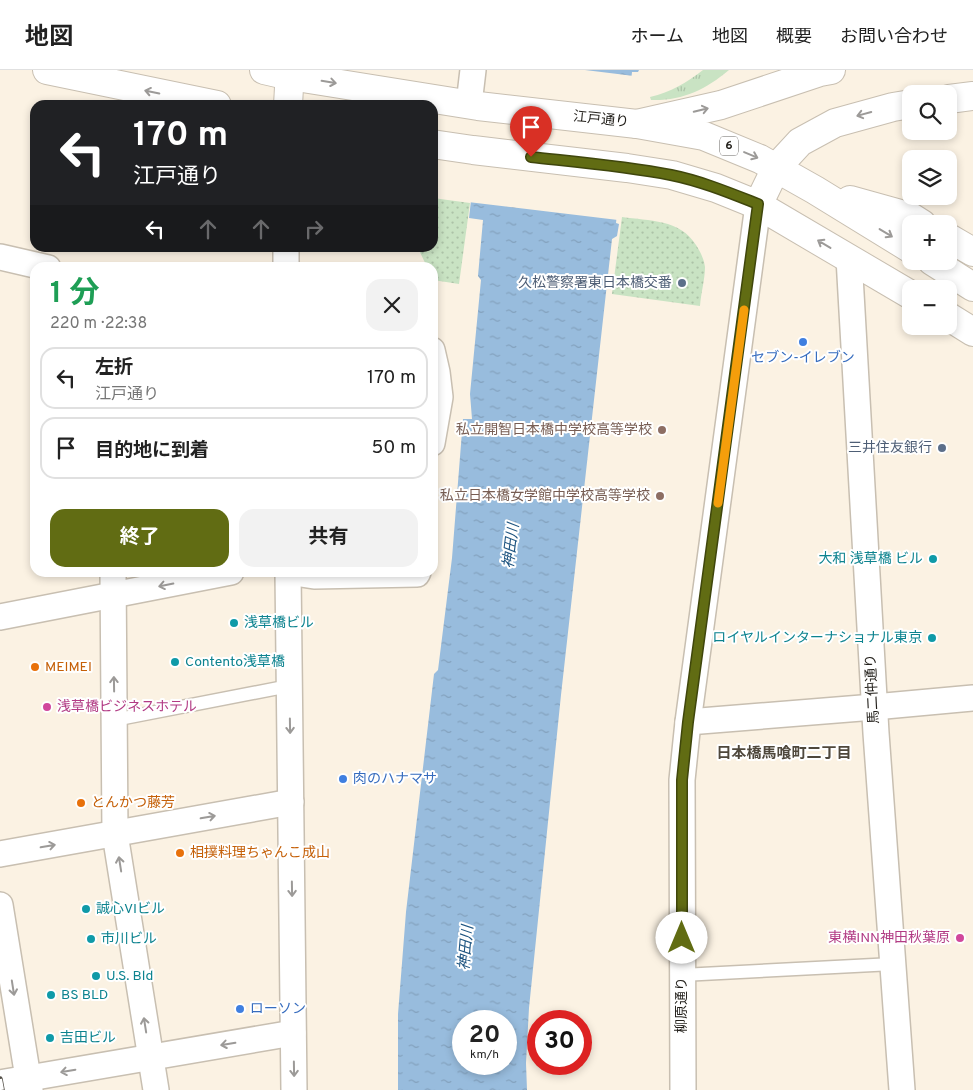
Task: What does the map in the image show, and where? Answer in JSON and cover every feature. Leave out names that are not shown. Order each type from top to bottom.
[{"type":"main road","points":[[47,70],[193,100]]},
{"type":"main road","name":"江戸通り","points":[[264,70],[474,105],[637,124],[704,136],[760,159],[902,244]]},
{"type":"main road","points":[[637,124],[721,105],[822,71]]},
{"type":"main road","points":[[288,100],[290,73]]},
{"type":"main road","points":[[957,98],[973,96]]},
{"type":"main road","points":[[758,204],[776,168],[800,142],[835,123],[902,106]]},
{"type":"main road","points":[[438,145],[627,168],[672,175],[716,188],[758,204],[902,290]]},
{"type":"main road","points":[[814,190],[903,215]]},
{"type":"main road","points":[[957,243],[973,252]]},
{"type":"main road","points":[[947,270],[973,286]]},
{"type":"main road","points":[[957,322],[973,332]]},
{"type":"street","points":[[473,70],[474,105]]},
{"type":"street","name":"柳原通り","points":[[683,1090],[682,780],[688,722],[758,204]]},
{"type":"street","points":[[0,257],[30,264]]},
{"type":"street","name":"馬二仲通り","points":[[849,258],[874,707],[902,1090]]},
{"type":"street","points":[[438,386],[440,397],[438,408]]},
{"type":"street","points":[[0,617],[113,584],[182,577]]},
{"type":"street","points":[[288,577],[294,1090]]},
{"type":"street","points":[[113,584],[115,834],[156,1090]]},
{"type":"street","points":[[688,722],[973,698]]},
{"type":"street","points":[[0,854],[290,802]]},
{"type":"street","points":[[0,905],[29,1084]]},
{"type":"street","points":[[0,1083],[29,1084],[150,1058],[293,1033]]},
{"type":"lane","points":[[114,720],[289,686]]},
{"type":"lane","points":[[682,975],[893,964]]},
{"type":"green space","points":[[703,70],[729,70],[693,93],[673,99],[651,100],[650,97],[678,86]]},
{"type":"green space","points":[[438,199],[470,203],[459,284],[438,281],[438,262],[425,262],[420,252],[438,252]]},
{"type":"green space","points":[[622,217],[663,223],[681,230],[689,236],[700,252],[705,267],[700,306],[612,294]]},
{"type":"water","name":"神田川","points":[[486,70],[639,70],[638,72],[632,72],[616,223],[619,224],[617,236],[612,239],[561,695],[529,1010],[527,1010],[527,1090],[398,1090],[398,1014],[406,912],[434,674],[438,670],[452,558],[463,419],[472,419],[470,394],[481,280],[478,276],[483,220],[469,218]]},
{"type":"pier","points":[[484,70],[585,70],[634,76],[618,220],[468,202]]},
{"type":"railway","points":[[0,1079],[2,1090]]},
{"type":"slow traffic","points":[[718,503],[744,310]]},
{"type":"place","name":"久松警察署東日本橋交番","points":[[682,283]]},
{"type":"place","name":"セブン-イレブン","points":[[803,342]]},
{"type":"place","name":"私立開智日本橋中学校高等学校","points":[[662,430]]},
{"type":"place","name":"三井住友銀行","points":[[942,448]]},
{"type":"place","name":"私立日本橋女学館中学校高等学校","points":[[660,496]]},
{"type":"place","name":"大和 浅草橋 ビル","points":[[933,559]]},
{"type":"place","name":"浅草橋ビル","points":[[234,623]]},
{"type":"place","name":"ロイヤルインターナショナル東京","points":[[932,638]]},
{"type":"place","name":"Contento浅草橋","points":[[175,662]]},
{"type":"place","name":"MEIMEI","points":[[35,667]]},
{"type":"place","name":"浅草橋ビジネスホテル","points":[[47,707]]},
{"type":"place","name":"肉のハナマサ","points":[[343,779]]},
{"type":"place","name":"とんかつ藤芳","points":[[81,803]]},
{"type":"place","name":"相撲料理ちゃんこ成山","points":[[180,853]]},
{"type":"place","name":"誠心VIビル","points":[[86,909]]},
{"type":"place","name":"東横INN神田秋葉原","points":[[960,938]]},
{"type":"place","name":"市川ビル","points":[[91,939]]},
{"type":"place","name":"U.S. Bld","points":[[96,976]]},
{"type":"place","name":"BS BLD","points":[[51,995]]},
{"type":"place","name":"ローソン","points":[[240,1009]]},
{"type":"place","name":"吉田ビル","points":[[50,1038]]},
{"type":"district","name":"日本橋馬喰町二丁目","points":[[784,754]]},
{"type":"route","points":[[531,157],[672,175],[716,188],[758,204],[688,722],[682,780],[682,938]]}]
